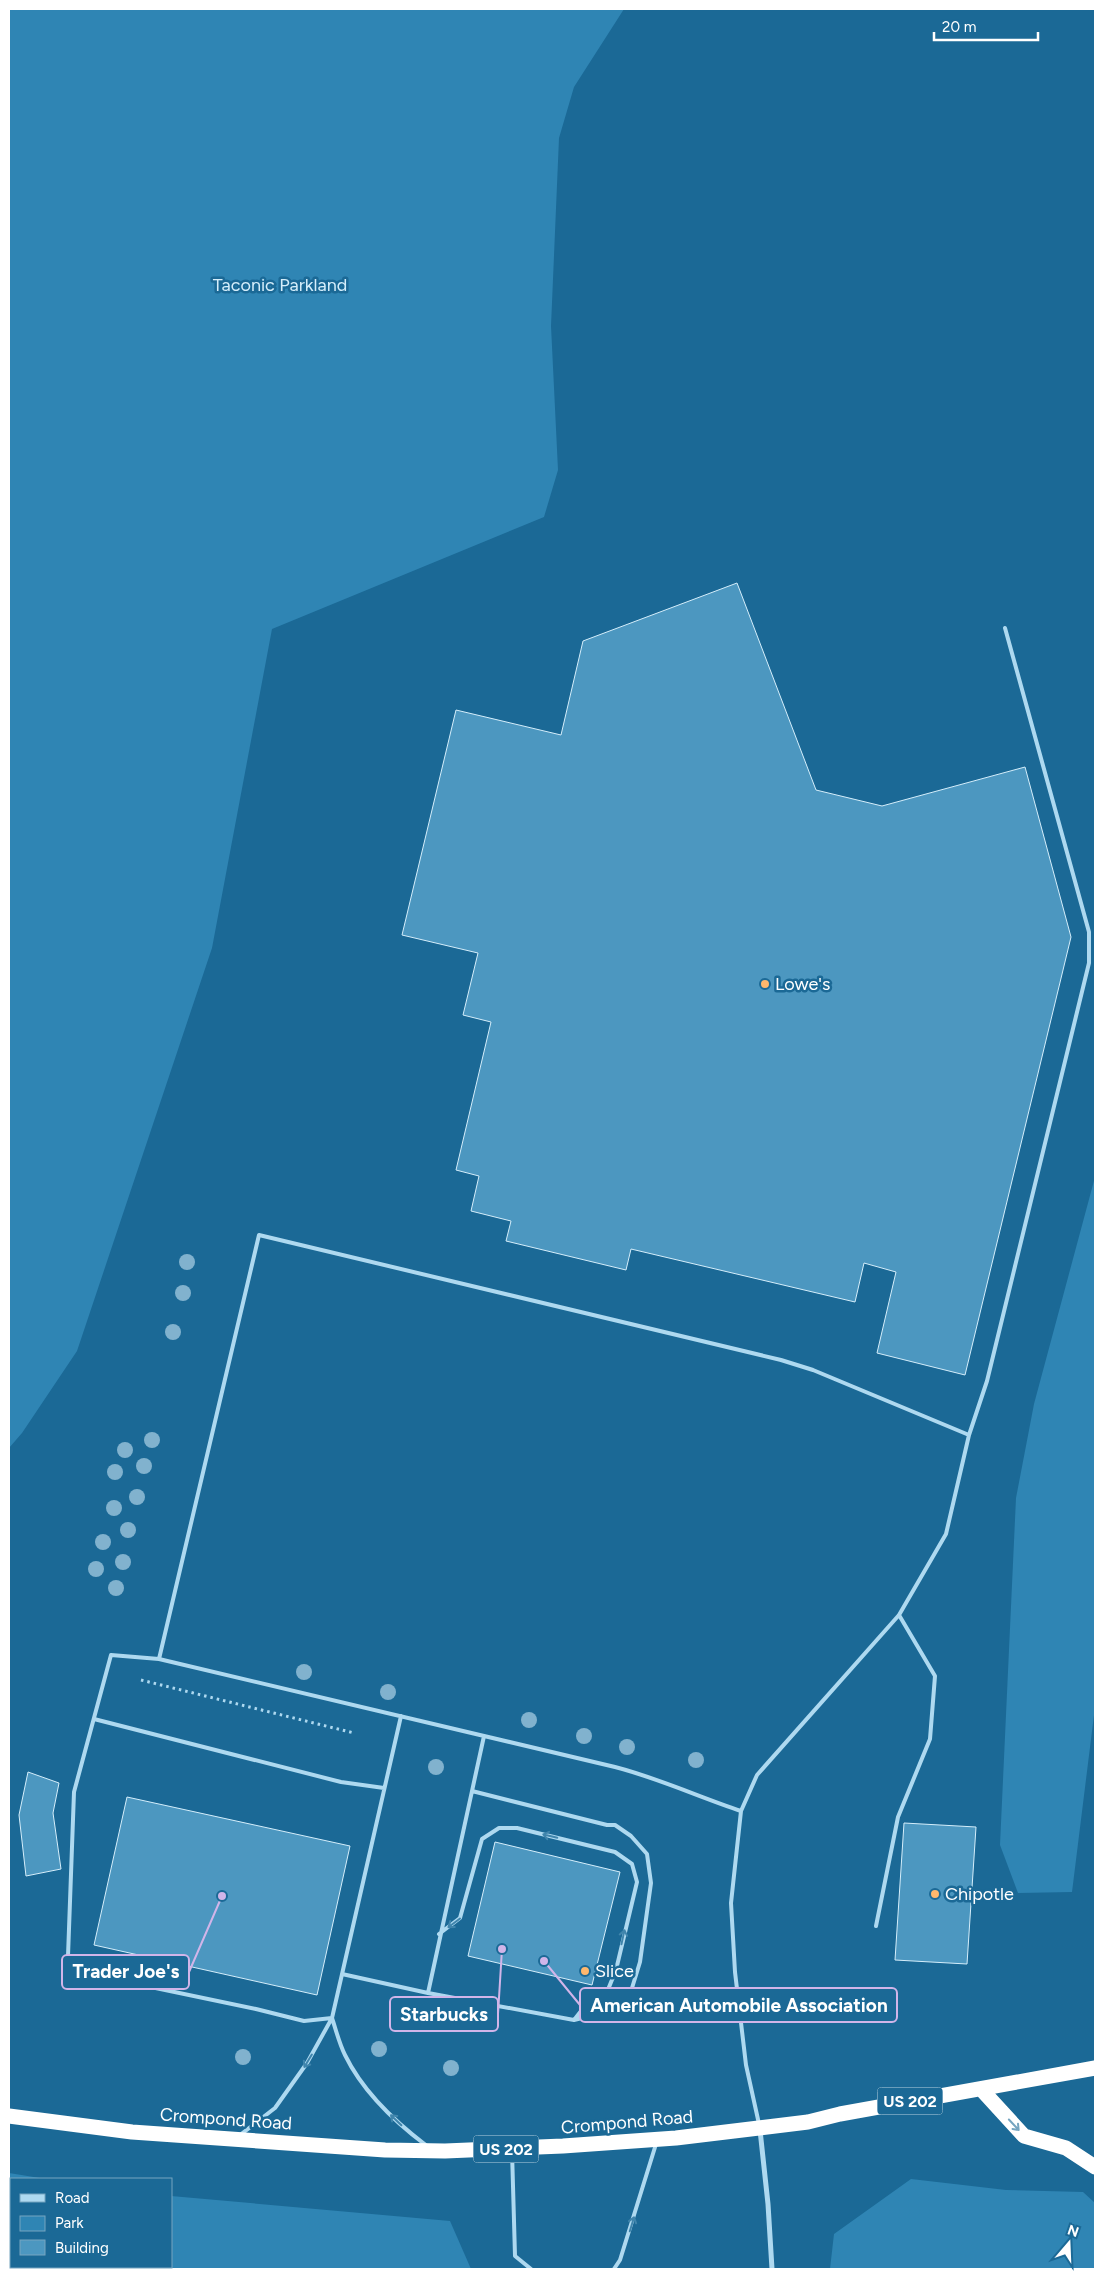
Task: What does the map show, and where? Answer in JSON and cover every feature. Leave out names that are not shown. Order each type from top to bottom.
[{"type":"highway","name":"Crompond Road","points":[[9,2116],[132,2132],[385,2150],[512,2149],[658,2140],[808,2122],[840,2114],[1095,2068]]},
{"type":"highway","points":[[981,2089],[1024,2136],[1066,2148],[1095,2166]]},
{"type":"street","points":[[759,2128],[768,2204],[772,2269]]},
{"type":"lane","points":[[759,2128],[746,2065],[735,1972],[731,1903],[741,1811],[757,1774],[900,1615],[946,1534],[969,1435],[987,1382],[1090,953],[1089,932],[1005,628]]},
{"type":"lane","points":[[160,1658],[259,1235],[781,1360],[828,1376],[969,1435]]},
{"type":"lane","points":[[876,1926],[898,1817],[930,1739],[935,1676],[900,1615]]},
{"type":"lane","points":[[332,2018],[304,2021],[122,1981],[68,1956],[74,1792],[111,1655],[160,1658],[636,1772],[741,1811]]},
{"type":"lane","points":[[236,2139],[275,2108],[307,2063],[332,2018],[400,1716]]},
{"type":"lane","points":[[94,1718],[341,1782],[384,1788]]},
{"type":"lane","points":[[428,1993],[439,1934],[484,1736]]},
{"type":"lane","points":[[342,1974],[428,1993],[574,2020],[598,2014],[618,2005],[632,1988],[640,1962],[651,1883],[647,1854],[631,1836],[615,1825],[607,1825],[472,1791]]},
{"type":"lane","points":[[439,1934],[460,1918],[482,1839],[499,1828],[517,1828],[615,1852],[632,1864],[637,1882],[616,1970],[607,1992],[585,2006],[574,2020]]},
{"type":"lane","points":[[332,2018],[344,2054],[380,2105],[406,2130],[434,2151]]},
{"type":"lane","points":[[614,2269],[620,2260],[658,2140]]},
{"type":"lane","points":[[512,2149],[515,2256],[531,2269]]},
{"type":"path","points":[[131,1677],[354,1733]]},
{"type":"green space","name":"Taconic Parkland","points":[[9,9],[624,9],[574,87],[559,138],[551,326],[558,470],[544,517],[272,629],[212,948],[77,1351],[22,1433],[9,1448]]},
{"type":"green space","points":[[1095,1177],[1095,1707],[1072,1892],[1018,1893],[1000,1845],[1016,1498],[1034,1404]]},
{"type":"green space","points":[[9,2173],[40,2178],[10,2178],[10,2268],[172,2268],[172,2196],[450,2221],[471,2269],[9,2269]]},
{"type":"green space","points":[[911,2179],[1006,2190],[1083,2192],[1095,2203],[1095,2269],[830,2269],[834,2234]]},
{"type":"building","name":"Lowe's","points":[[737,583],[816,790],[882,806],[1025,767],[1071,937],[965,1375],[877,1353],[896,1272],[864,1263],[855,1302],[631,1249],[626,1270],[506,1241],[511,1221],[471,1211],[479,1176],[456,1170],[491,1022],[463,1015],[478,953],[402,935],[456,710],[561,735],[583,641]]},
{"type":"building","points":[[28,1772],[59,1783],[53,1813],[61,1869],[26,1876],[19,1815]]},
{"type":"building","points":[[127,1797],[350,1846],[317,1995],[94,1945]]},
{"type":"building","name":"Chipotle","points":[[904,1823],[976,1827],[967,1964],[895,1960]]},
{"type":"building","points":[[495,1842],[620,1872],[592,1985],[468,1956]]},
{"type":"place","name":"Lowe's","points":[[765,984]]},
{"type":"place","name":"Chipotle","points":[[935,1894]]},
{"type":"place","name":"Trader Joe's","points":[[222,1896]]},
{"type":"place","name":"Starbucks","points":[[502,1949]]},
{"type":"place","name":"American Automobile Association","points":[[544,1961]]},
{"type":"place","name":"Slice","points":[[585,1971]]}]
